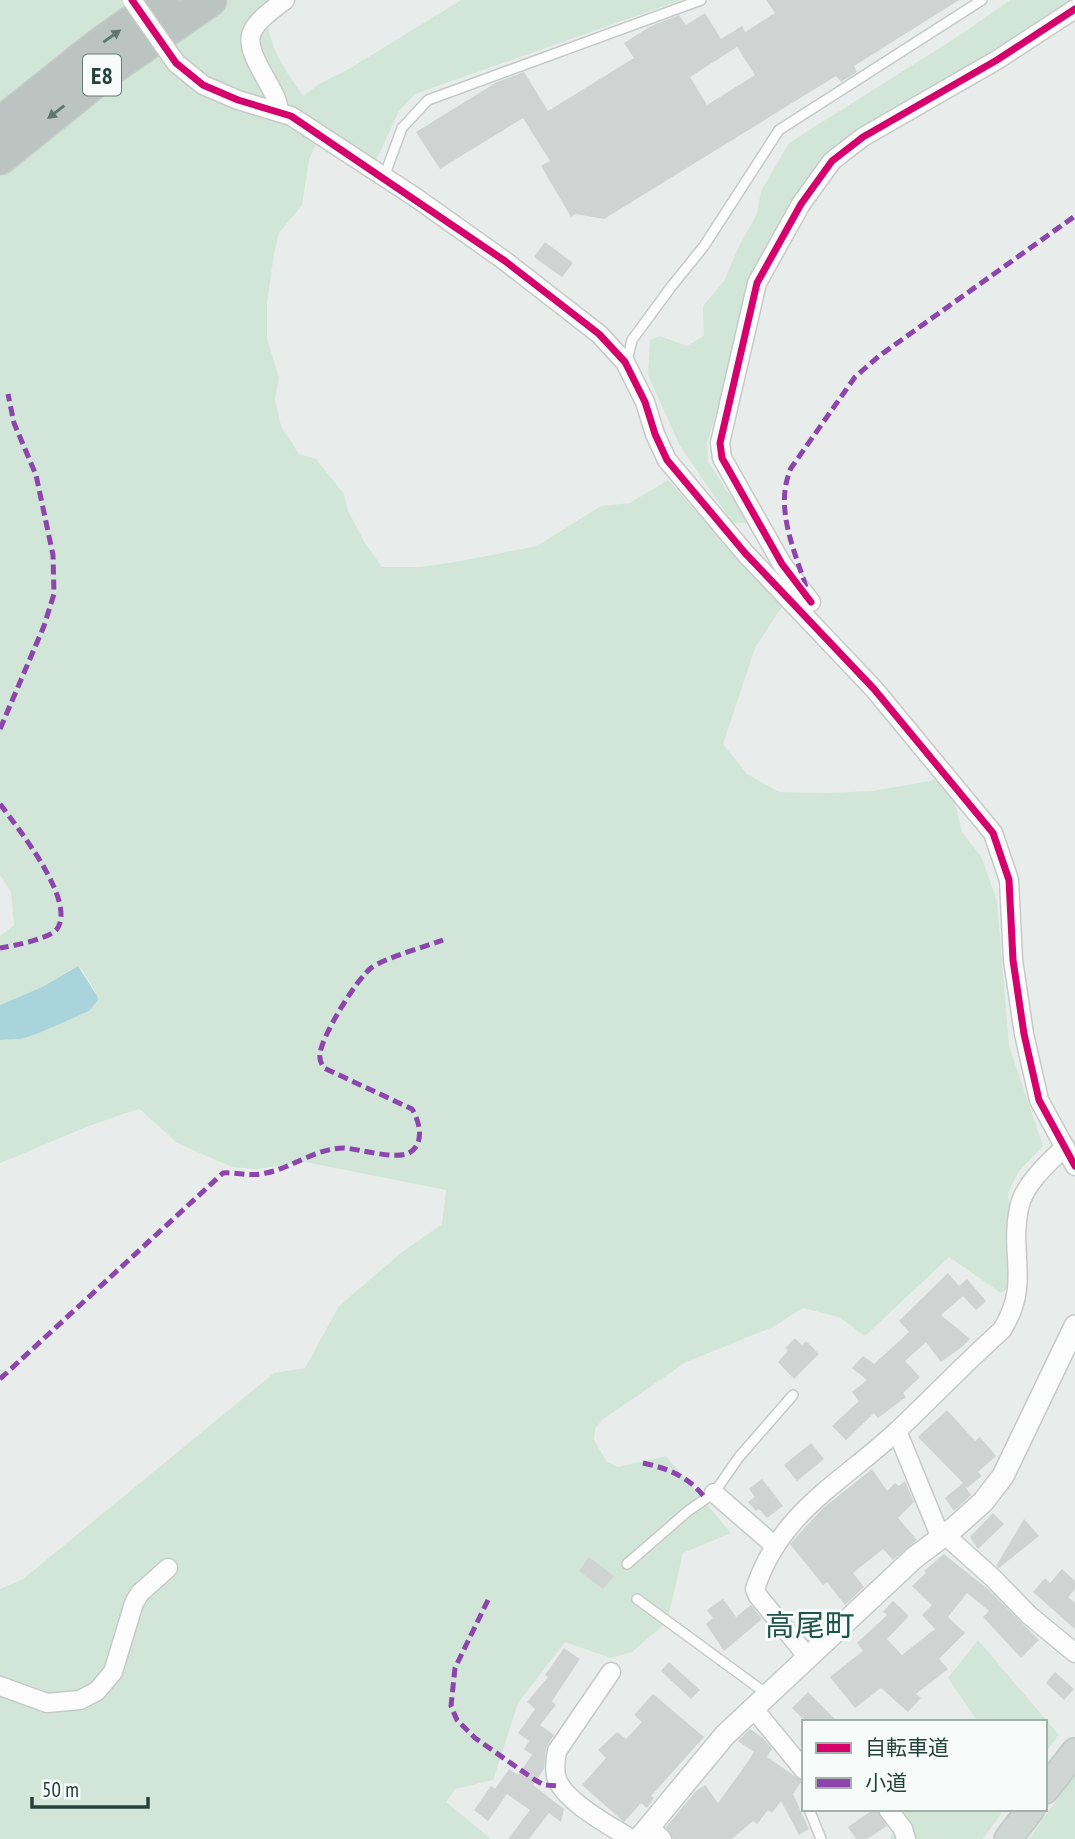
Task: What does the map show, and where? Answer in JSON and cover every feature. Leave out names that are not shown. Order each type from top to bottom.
[{"type":"highway","name":"E8","points":[[0,124],[99,45],[163,0]]},
{"type":"highway","name":"E8","points":[[0,158],[113,67],[210,0]]},
{"type":"main road","points":[[1047,1787],[1075,1752]]},
{"type":"main road","points":[[1008,1839],[1029,1811]]},
{"type":"street","points":[[132,0],[176,63],[203,85],[238,100],[291,116],[384,177],[505,261],[599,334],[626,365],[645,402],[663,451],[684,481],[745,553],[874,689],[993,833],[1009,880],[1013,960],[1024,1034],[1039,1100],[1075,1166]]},
{"type":"street","points":[[279,112],[278,101],[250,50],[249,39],[257,22],[285,0]]},
{"type":"street","points":[[811,602],[782,564],[722,458],[720,443],[757,283],[802,204],[832,161],[863,137],[997,60],[1075,9]]},
{"type":"street","points":[[807,1656],[755,1589],[759,1575],[787,1527],[801,1511],[897,1431],[1002,1330],[1012,1313],[1018,1291],[1019,1205],[1030,1185],[1065,1147]]},
{"type":"street","points":[[650,1835],[725,1735],[914,1558],[984,1503],[1003,1476],[1075,1326]]},
{"type":"street","points":[[897,1431],[943,1537],[993,1578],[1028,1615],[1075,1653]]},
{"type":"street","points":[[714,1493],[775,1546]]},
{"type":"street","points":[[0,1686],[47,1703],[80,1700],[97,1691],[113,1672],[134,1603],[140,1593],[168,1568]]},
{"type":"street","points":[[611,1672],[557,1751],[556,1777],[569,1796],[631,1839]]},
{"type":"street","points":[[760,1701],[802,1767]]},
{"type":"street","points":[[890,1811],[903,1829],[906,1839]]},
{"type":"lane","points":[[384,177],[402,128],[428,100],[701,0]]},
{"type":"lane","points":[[626,365],[632,341],[670,286],[704,246],[779,130],[982,0]]},
{"type":"lane","points":[[627,1563],[688,1511],[714,1493],[739,1457],[793,1395]]},
{"type":"lane","points":[[637,1599],[760,1701]]},
{"type":"lane","points":[[810,1811],[821,1839]]},
{"type":"green space","points":[[0,0],[279,0],[266,10],[270,36],[278,56],[303,96],[461,0],[681,0],[415,94],[399,111],[375,163],[323,128],[309,160],[302,205],[279,233],[267,302],[267,338],[279,378],[275,400],[281,426],[299,454],[316,459],[344,494],[348,511],[382,567],[420,567],[537,546],[601,506],[630,503],[668,480],[782,607],[755,648],[723,744],[747,774],[779,792],[873,791],[935,780],[954,798],[962,832],[981,856],[997,901],[1009,1046],[1043,1146],[1019,1171],[1008,1192],[1016,1275],[1012,1286],[1001,1293],[949,1257],[865,1336],[839,1317],[803,1308],[773,1327],[686,1362],[602,1420],[595,1429],[594,1440],[607,1462],[618,1467],[666,1456],[731,1533],[683,1553],[667,1622],[632,1652],[611,1658],[565,1642],[518,1703],[493,1780],[455,1789],[446,1802],[491,1839],[0,1839],[0,1589],[23,1579],[274,1373],[305,1368],[339,1306],[401,1253],[442,1224],[446,1190],[305,1162],[256,1169],[232,1167],[177,1143],[140,1109],[87,1127],[0,1163],[0,1040],[21,1039],[89,1011],[96,993],[81,968],[75,967],[42,987],[0,1005],[0,936],[14,925],[11,892],[0,875]]},
{"type":"green space","points":[[1010,0],[1073,0],[1023,38],[828,157],[785,214],[745,291],[729,371],[707,443],[708,462],[750,524],[732,522],[680,446],[648,375],[650,340],[660,336],[687,346],[704,336],[703,306],[724,281],[757,214],[761,191],[789,143],[960,35]]},
{"type":"green space","points":[[978,1640],[1046,1720],[977,1720],[948,1678]]},
{"type":"green space","points":[[1047,1721],[1059,1735],[1047,1750]]},
{"type":"green space","points":[[1075,1774],[1075,1839],[1029,1839]]},
{"type":"green space","points":[[906,1811],[1003,1811],[983,1839],[890,1839]]},
{"type":"water","points":[[78,966],[98,1000],[89,1011],[21,1039],[0,1040],[0,1005],[42,987]]},
{"type":"building","points":[[766,0],[959,0],[854,66],[857,72],[841,82],[836,76],[604,219],[575,214],[571,217],[541,166],[550,161],[523,118],[440,169],[416,132],[497,82],[524,72],[548,111],[634,58],[624,43],[651,26],[679,15],[686,25],[705,13],[721,39],[742,26],[745,32],[775,13]],"holes":[[[737,47],[755,75],[707,105],[690,77]]]},
{"type":"building","points":[[545,242],[573,263],[562,277],[534,257]]},
{"type":"building","points":[[948,1273],[959,1286],[967,1279],[986,1301],[976,1310],[963,1296],[941,1315],[970,1339],[941,1362],[926,1342],[905,1361],[920,1377],[903,1393],[906,1397],[878,1418],[874,1413],[846,1440],[832,1426],[859,1401],[852,1392],[867,1380],[852,1368],[863,1356],[874,1364],[909,1332],[899,1321]]},
{"type":"building","points":[[795,1338],[802,1345],[806,1341],[819,1354],[794,1379],[778,1362],[788,1351],[785,1348]]},
{"type":"building","points":[[947,1410],[975,1441],[980,1437],[996,1456],[978,1472],[982,1476],[967,1488],[964,1485],[971,1495],[954,1511],[945,1498],[963,1483],[918,1437]]},
{"type":"building","points":[[811,1443],[824,1459],[797,1481],[784,1465]]},
{"type":"building","points":[[872,1469],[887,1491],[895,1483],[899,1486],[905,1481],[914,1502],[898,1518],[917,1540],[893,1560],[883,1549],[853,1573],[864,1587],[845,1605],[827,1582],[823,1585],[790,1544],[822,1509]]},
{"type":"building","points":[[762,1479],[783,1506],[767,1518],[748,1502],[755,1497],[749,1489]]},
{"type":"building","points":[[993,1513],[1004,1524],[978,1549],[970,1537]]},
{"type":"building","points":[[1024,1519],[1039,1536],[999,1568],[996,1566]]},
{"type":"building","points":[[944,1554],[990,1591],[1039,1640],[1021,1658],[983,1617],[989,1611],[967,1593],[948,1617],[965,1633],[939,1659],[948,1669],[916,1694],[921,1698],[908,1712],[881,1688],[855,1708],[830,1677],[863,1651],[857,1643],[887,1615],[883,1612],[893,1601],[909,1616],[887,1639],[902,1655],[935,1629],[922,1615],[932,1605],[912,1586],[926,1573],[924,1571]]},
{"type":"building","points":[[589,1557],[614,1576],[603,1589],[579,1571]]},
{"type":"building","points":[[1062,1569],[1075,1581],[1075,1589],[1068,1597],[1075,1603],[1075,1629],[1033,1592],[1045,1578],[1050,1583]]},
{"type":"building","points":[[723,1599],[736,1617],[751,1605],[762,1619],[724,1651],[706,1624],[713,1618],[707,1610]]},
{"type":"building","points":[[564,1648],[580,1659],[552,1701],[556,1705],[540,1725],[554,1735],[546,1748],[544,1769],[533,1785],[564,1809],[561,1822],[549,1813],[529,1839],[508,1839],[530,1810],[507,1794],[488,1821],[474,1810],[491,1786],[495,1789],[509,1769],[518,1775],[532,1755],[524,1749],[529,1741],[518,1733],[535,1709],[527,1702],[548,1677],[545,1675]]},
{"type":"building","points":[[669,1662],[700,1690],[691,1699],[661,1671]]},
{"type":"building","points":[[1055,1672],[1074,1689],[1064,1700],[1046,1683]]},
{"type":"building","points":[[808,1692],[836,1720],[804,1720],[792,1708]]},
{"type":"building","points":[[653,1694],[704,1737],[651,1796],[654,1798],[647,1808],[641,1803],[624,1822],[582,1785],[606,1758],[598,1750],[617,1732],[626,1739],[642,1722],[634,1715]]},
{"type":"building","points":[[750,1729],[772,1749],[767,1757],[802,1781],[793,1794],[809,1829],[799,1835],[781,1801],[772,1813],[768,1810],[757,1824],[753,1821],[732,1839],[673,1839],[666,1827],[696,1791],[705,1785],[718,1803],[749,1760],[754,1752],[738,1741]]},
{"type":"building","points":[[871,1811],[878,1811],[887,1826],[867,1839],[856,1839],[848,1827]]},
{"type":"marked path","points":[[806,587],[791,543],[785,513],[786,483],[791,468],[855,377],[879,356],[1075,216]]},
{"type":"marked path","points":[[0,729],[44,626],[54,594],[53,555],[36,475],[14,423],[8,394]]},
{"type":"marked path","points":[[0,804],[31,846],[52,883],[59,901],[61,917],[53,933],[30,942],[0,948]]},
{"type":"marked path","points":[[0,1379],[223,1173],[266,1173],[334,1149],[395,1155],[403,1155],[414,1149],[419,1132],[412,1109],[324,1068],[320,1053],[327,1033],[341,1008],[371,968],[443,940]]},
{"type":"marked path","points":[[643,1463],[678,1475],[693,1485],[706,1499]]},
{"type":"marked path","points":[[488,1600],[455,1668],[451,1706],[457,1720],[475,1738],[535,1780],[544,1785],[560,1786]]},
{"type":"cycle path","points":[[132,0],[176,63],[203,85],[238,100],[291,116],[505,261],[599,334],[625,362],[645,402],[667,460],[745,553],[874,689],[993,833],[1009,880],[1013,960],[1024,1034],[1039,1100],[1075,1166]]},
{"type":"cycle path","points":[[811,602],[782,564],[722,458],[720,443],[757,283],[801,204],[832,161],[863,137],[997,60],[1075,9]]},
{"type":"district","name":"高尾町","points":[[810,1624]]}]
